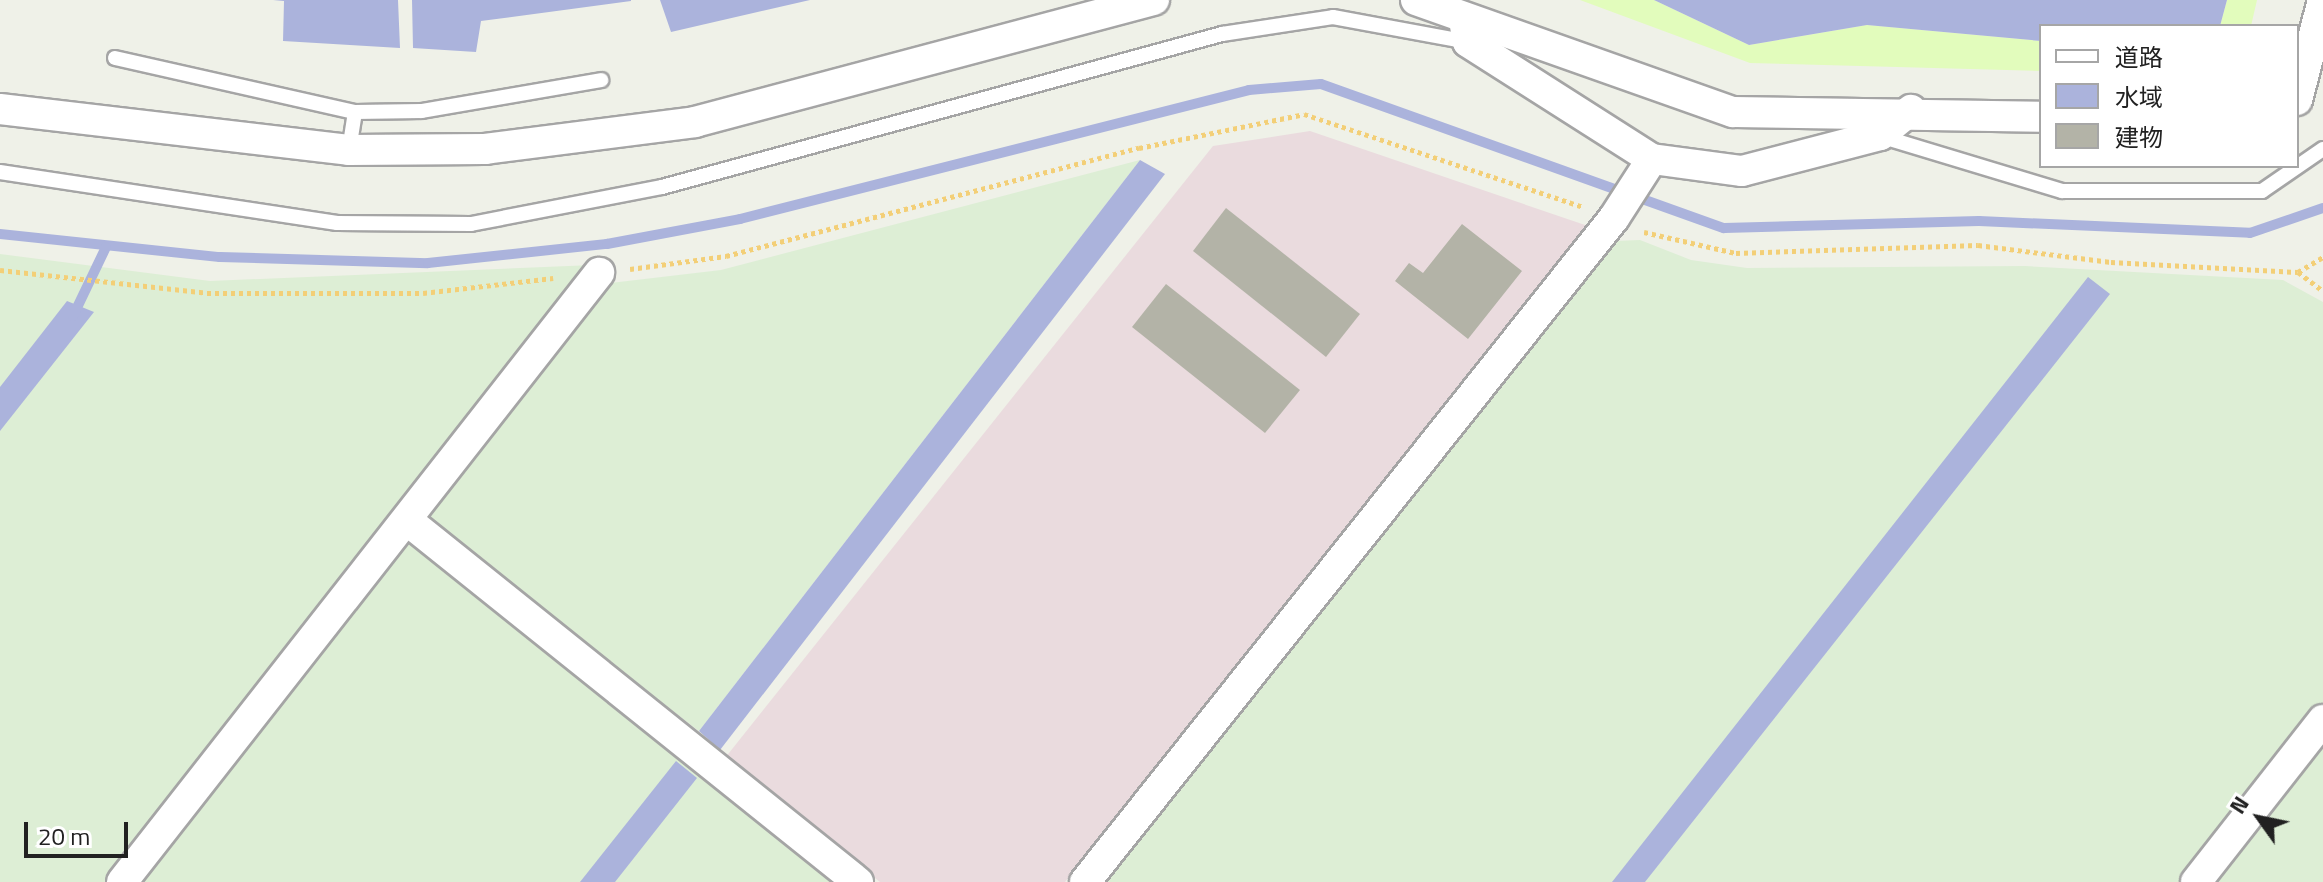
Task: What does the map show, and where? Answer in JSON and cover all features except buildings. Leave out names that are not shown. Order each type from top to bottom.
[{"type":"street","points":[[0,109],[349,150],[485,149],[695,122],[1154,0]]},
{"type":"street","points":[[1416,0],[1466,31],[1646,168],[1742,171],[1880,135],[1911,110]]},
{"type":"street","points":[[2299,92],[2323,0]]},
{"type":"street","points":[[1466,31],[1733,112],[1911,110],[2039,117]]},
{"type":"street","points":[[1085,882],[1614,218],[1646,168]]},
{"type":"street","points":[[122,882],[408,521],[599,273]]},
{"type":"street","points":[[408,521],[858,882]]},
{"type":"street","points":[[2196,882],[2323,720]]},
{"type":"lane","points":[[0,172],[337,223],[471,224],[662,187],[1222,34],[1333,17],[1466,31]]},
{"type":"lane","points":[[115,58],[355,112],[422,111],[601,80]]},
{"type":"lane","points":[[349,150],[355,112]]},
{"type":"lane","points":[[1880,135],[2062,191],[2262,191],[2295,168]]},
{"type":"lane","points":[[2299,166],[2323,149]]},
{"type":"path","points":[[0,270],[207,293],[423,293],[599,273],[726,256],[1139,148],[1304,114],[1614,218],[1659,240],[1736,253],[1978,245],[2111,262],[2298,272],[2323,257]]},
{"type":"path","points":[[2298,272],[2323,291]]},
{"type":"shaded area","points":[[1310,131],[1588,226],[1065,882],[880,882],[725,758],[1213,146]]},
{"type":"shaded area","points":[[1140,160],[699,731],[426,523],[427,513],[602,284],[721,270]]},
{"type":"shaded area","points":[[1640,240],[1691,260],[1747,268],[2025,266],[2283,280],[2323,302],[2323,706],[2183,882],[1105,882],[1615,241]]},
{"type":"shaded area","points":[[0,254],[210,281],[593,265],[392,522],[839,882],[0,882]]},
{"type":"shaded area","points":[[2323,738],[2323,882],[2210,882]]},
{"type":"sand","points":[[1580,0],[1654,0],[1749,45],[1867,25],[2039,41],[2039,71],[1750,63]]},
{"type":"sand","points":[[2227,0],[2257,0],[2251,24],[2221,24]]},
{"type":"water","points":[[273,0],[398,0],[400,48],[283,41],[284,1]]},
{"type":"water","points":[[412,0],[631,1],[481,21],[476,52],[413,48]]},
{"type":"water","points":[[660,0],[810,0],[671,32]]},
{"type":"water","points":[[1654,0],[2227,0],[2221,24],[2039,24],[2039,41],[1867,25],[1749,45]]},
{"type":"water","points":[[1140,160],[1165,174],[720,750],[699,731]]},
{"type":"water","points":[[2088,277],[2110,294],[1645,882],[1612,882]]},
{"type":"water","points":[[67,301],[94,312],[0,431],[0,387]]},
{"type":"water","points":[[676,761],[697,778],[615,882],[580,882]]},
{"type":"waterway","points":[[0,234],[220,257],[428,263],[607,244],[740,219],[1249,90],[1321,84],[1724,228],[1979,221],[2250,233],[2323,208]]},
{"type":"waterway","points":[[73,316],[106,247]]}]
